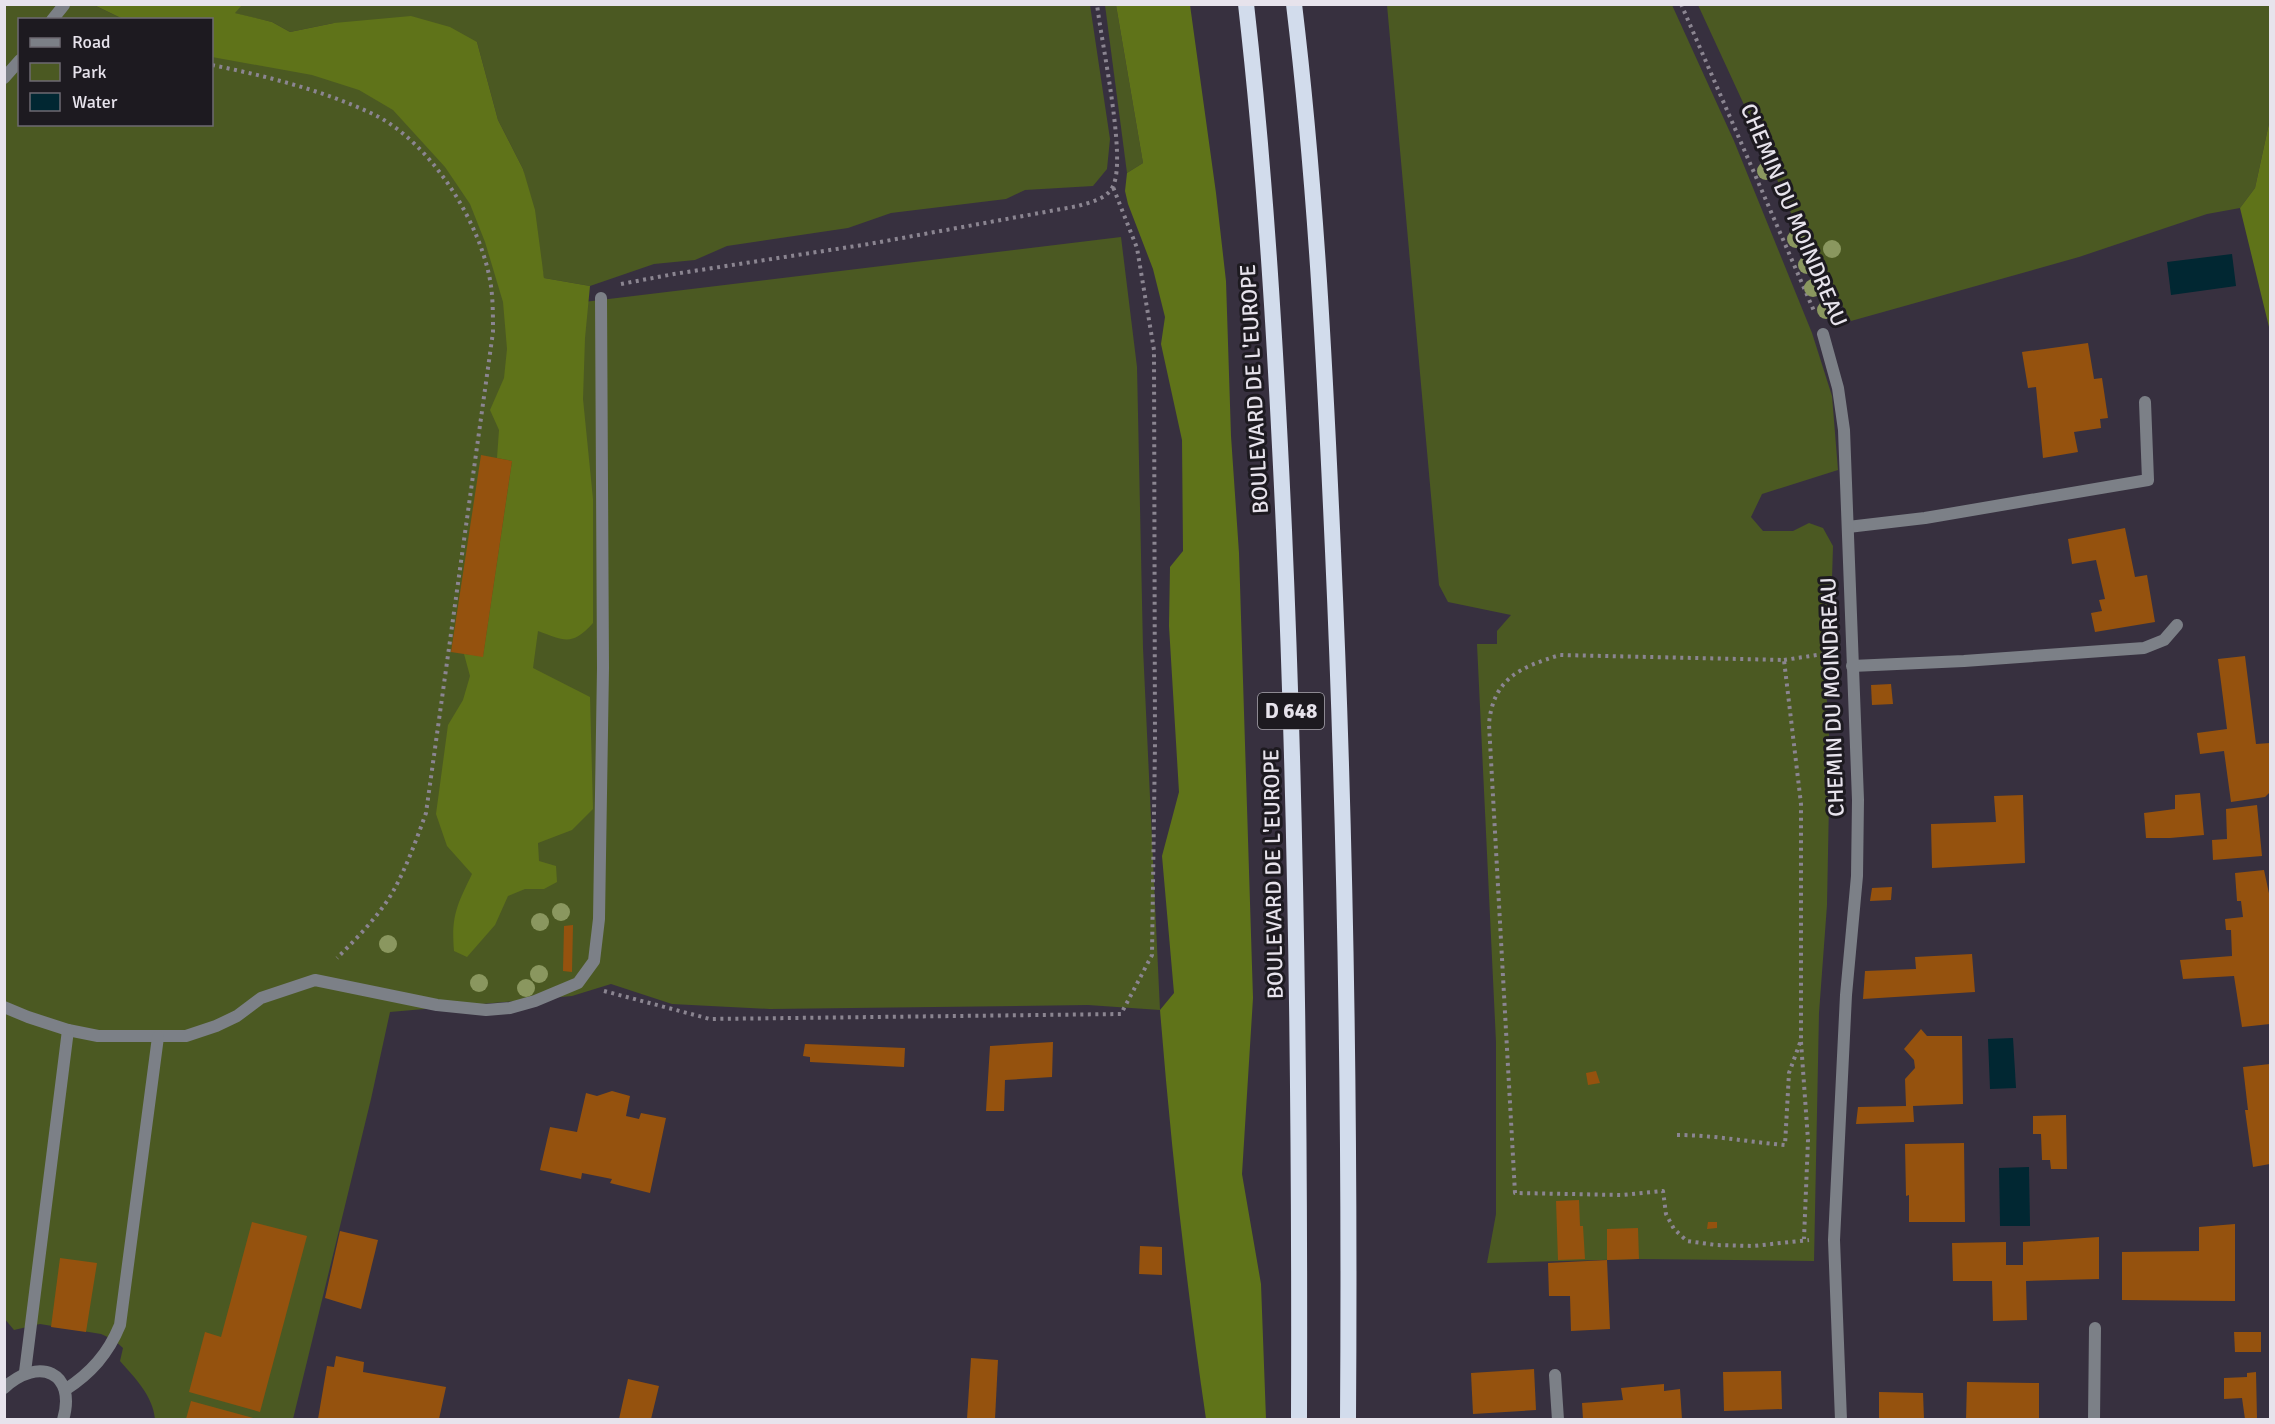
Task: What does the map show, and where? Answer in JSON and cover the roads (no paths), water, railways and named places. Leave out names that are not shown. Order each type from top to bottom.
[{"type":"highway","name":"BOULEVARD DE L'EUROPE","points":[[1246,4],[1268,237],[1290,656],[1298,976],[1299,1419]]},
{"type":"highway","name":"D 648","points":[[1294,4],[1315,220],[1337,640],[1348,1115],[1348,1419]]},
{"type":"street","points":[[54,18],[64,5]]},
{"type":"street","points":[[4,78],[18,62]]},
{"type":"street","points":[[4,1007],[68,1030],[98,1036],[186,1036],[237,1016],[261,998],[315,980],[437,1005],[486,1010],[510,1008],[535,1001],[578,983],[594,960],[599,919],[603,668],[601,298]]},
{"type":"street","name":"CHEMIN DU MOINDREAU","points":[[1823,334],[1838,388],[1844,430],[1858,800],[1857,876],[1846,995],[1834,1240],[1841,1419]]},
{"type":"street","points":[[1848,527],[1925,518],[2148,480],[2145,402]]},
{"type":"street","points":[[1852,666],[1964,662],[2144,648],[2164,640],[2177,625]]},
{"type":"street","points":[[25,1372],[68,1030]]},
{"type":"street","points":[[65,1390],[83,1378],[98,1363],[114,1340],[120,1325],[158,1037]]},
{"type":"street","points":[[2094,1419],[2095,1328]]},
{"type":"street","points":[[4,1388],[25,1372],[38,1370],[49,1372],[59,1380],[65,1390],[67,1405],[63,1419]]},
{"type":"street","points":[[1555,1375],[1558,1419]]},
{"type":"water","points":[[2232,254],[2236,286],[2171,295],[2167,262]]},
{"type":"water","points":[[2013,1038],[2016,1088],[1990,1089],[1988,1039]]},
{"type":"water","points":[[2029,1167],[2030,1226],[2000,1226],[1999,1168]]}]
